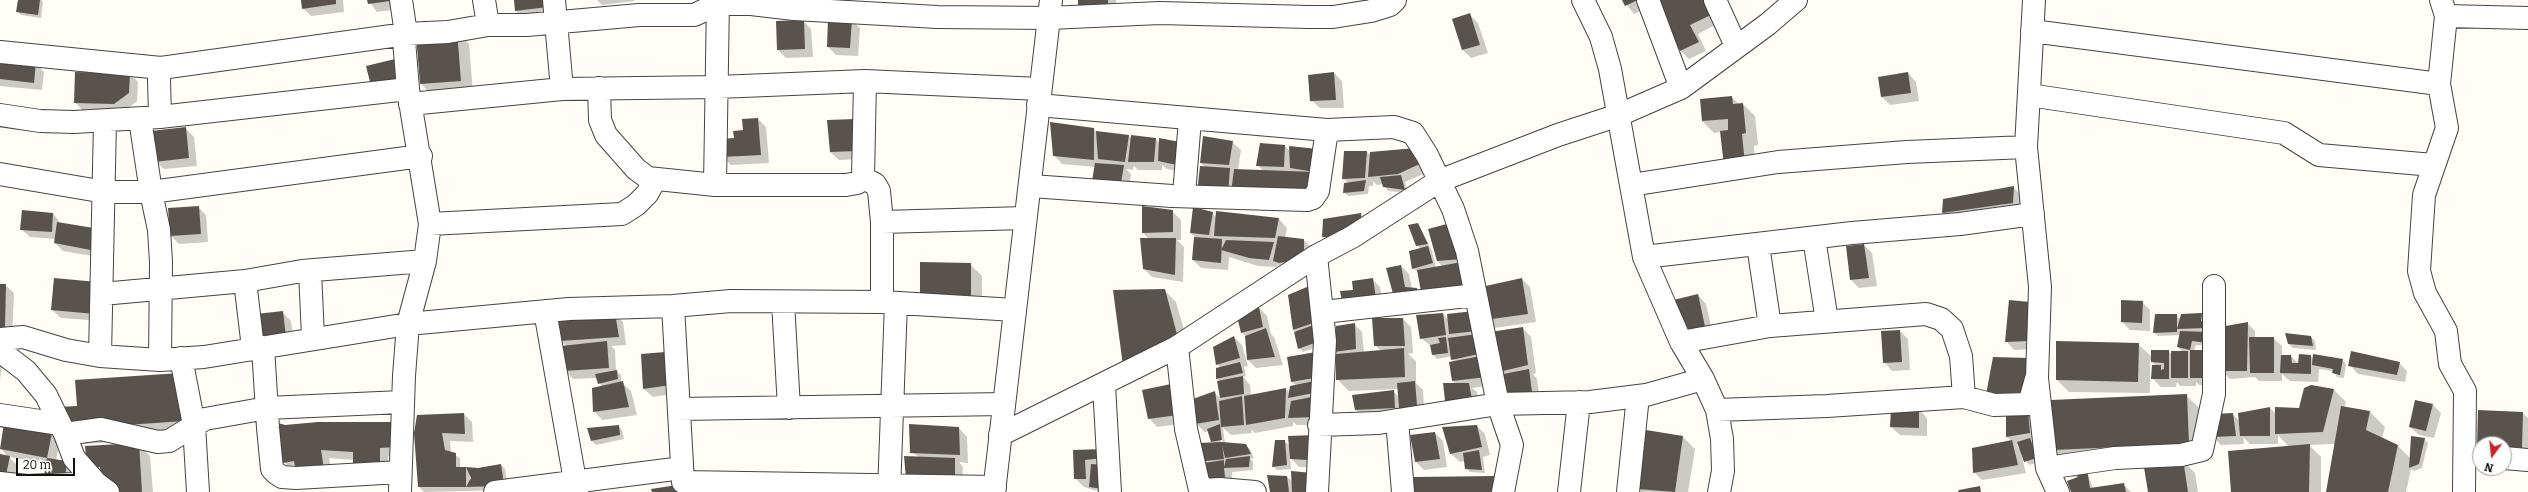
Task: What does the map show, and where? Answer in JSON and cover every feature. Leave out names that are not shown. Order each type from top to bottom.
[{"type":"street","points":[[245,281],[258,348],[267,408],[272,469],[282,477],[297,485],[400,482],[402,402],[408,324],[425,261],[430,224],[421,156],[409,97],[404,40],[406,34],[401,0]]},
{"type":"street","points":[[484,0],[488,25]]},
{"type":"street","points":[[554,0],[562,89]]},
{"type":"street","points":[[0,52],[161,68],[406,34],[448,32],[488,25],[556,22],[638,8],[694,15],[718,2],[794,9],[1050,9],[1160,13],[1332,8],[1371,12],[1390,5],[1395,0]]},
{"type":"street","points":[[1583,0],[1601,37],[1619,115],[1644,257],[1681,342],[1703,379],[1717,410],[1722,439],[1723,471],[1719,492]]},
{"type":"street","points":[[1648,0],[1680,88]]},
{"type":"street","points":[[1715,0],[1736,46]]},
{"type":"street","points":[[1000,435],[1177,347],[1316,256],[1352,237],[1439,181],[1558,134],[1619,115],[1680,88],[1796,0]]},
{"type":"street","points":[[2034,0],[2026,147],[2040,287],[2037,378],[2047,468],[2058,492]]},
{"type":"street","points":[[715,185],[718,87],[718,2]]},
{"type":"street","points":[[2464,492],[2472,454],[2465,391],[2450,364],[2446,331],[2426,293],[2419,271],[2424,195],[2433,165],[2447,128],[2439,84],[2444,8],[2528,18]]},
{"type":"street","points":[[495,492],[683,481],[789,488],[994,489],[1025,218],[1031,186],[1039,97],[1050,9]]},
{"type":"street","points":[[2032,31],[2439,84]]},
{"type":"street","points":[[161,68],[150,118],[151,192],[159,230],[160,290],[170,359],[194,425],[198,492]]},
{"type":"street","points":[[599,88],[600,120],[606,135],[636,169],[648,178],[655,180],[715,185],[846,185],[857,183],[863,178],[865,81]]},
{"type":"street","points":[[0,115],[40,120],[105,121],[409,97],[562,89],[718,87],[865,81],[1039,97],[1190,119],[1327,130],[1405,129],[1413,133],[1427,155],[1454,209],[1467,251],[1498,404],[1512,445],[1512,457],[1503,492]]},
{"type":"street","points":[[2029,95],[2284,133],[2320,155],[2433,165]]},
{"type":"street","points":[[1184,195],[1190,119]]},
{"type":"street","points":[[100,356],[105,192],[105,121]]},
{"type":"street","points":[[1031,186],[1184,195],[1307,200],[1313,198],[1318,191],[1327,130]]},
{"type":"street","points":[[1631,185],[1778,162],[1907,152],[2026,147]]},
{"type":"street","points":[[0,174],[105,192],[151,192],[421,156]]},
{"type":"street","points":[[863,178],[875,184],[878,192],[889,302],[892,406],[889,489]]},
{"type":"street","points":[[430,224],[622,214],[636,205],[647,194],[655,180]]},
{"type":"street","points":[[1644,257],[1814,238],[1960,224],[2033,214]]},
{"type":"street","points":[[882,222],[1025,218]]},
{"type":"street","points":[[1814,238],[1827,321]]},
{"type":"street","points":[[1758,245],[1770,326]]},
{"type":"street","points":[[1316,256],[1323,312],[1325,365],[1319,425],[1317,492]]},
{"type":"street","points":[[102,294],[160,290],[245,281],[310,271],[425,261]]},
{"type":"street","points":[[310,271],[313,338]]},
{"type":"street","points":[[2047,468],[2115,458],[2181,455],[2202,450],[2214,394],[2214,286]]},
{"type":"street","points":[[1323,312],[1476,295]]},
{"type":"street","points":[[0,339],[23,337],[66,350],[100,356],[170,359],[258,348],[408,324],[545,311],[673,306],[731,301],[889,302],[1014,310]]},
{"type":"street","points":[[783,302],[789,408]]},
{"type":"street","points":[[673,306],[683,481]]},
{"type":"street","points":[[545,311],[576,487]]},
{"type":"street","points":[[1681,342],[1770,326],[1926,314],[1941,319],[1952,329],[1961,356],[1964,397]]},
{"type":"street","points":[[1177,347],[1186,429],[1200,491],[1220,489],[1255,492]]},
{"type":"street","points":[[0,351],[26,371],[46,395],[63,429],[74,458],[102,488]]},
{"type":"street","points":[[1717,410],[1827,406],[1964,397],[1994,405],[2029,404],[2037,378]]},
{"type":"street","points":[[1319,425],[1349,426],[1498,404],[1579,402],[1638,396],[1703,379]]},
{"type":"street","points":[[1104,384],[1110,492]]},
{"type":"street","points":[[1628,492],[1638,396]]},
{"type":"street","points":[[0,415],[63,429],[101,429],[158,442],[169,441],[205,419],[267,408],[402,402]]},
{"type":"street","points":[[1569,492],[1579,402]]},
{"type":"street","points":[[679,409],[1004,404]]},
{"type":"street","points":[[1397,420],[1403,492]]},
{"type":"street","points":[[2512,459],[2528,460]]},
{"type":"street","points":[[0,483],[27,486],[102,488]]},
{"type":"building","points":[[18,0],[40,0],[38,15],[16,12]]},
{"type":"building","points":[[301,0],[336,0],[336,4],[302,9]]},
{"type":"building","points":[[367,0],[390,0],[390,1],[368,4]]},
{"type":"building","points":[[514,0],[547,0],[548,7],[515,11]]},
{"type":"building","points":[[1078,0],[1108,0],[1108,9],[1078,8]]},
{"type":"building","points":[[1622,0],[1638,0],[1625,6]]},
{"type":"building","points":[[1655,0],[1709,0],[1715,13],[1690,25],[1699,42],[1680,51]]},
{"type":"building","points":[[1470,13],[1480,45],[1462,50],[1452,19]]},
{"type":"building","points":[[828,18],[852,19],[850,48],[827,47]]},
{"type":"building","points":[[804,20],[805,49],[777,50],[776,21]]},
{"type":"building","points":[[457,31],[461,81],[420,84],[416,34]]},
{"type":"building","points":[[0,59],[36,62],[34,83],[0,79]]},
{"type":"building","points":[[395,59],[400,79],[371,86],[366,66]]},
{"type":"building","points":[[75,72],[130,73],[129,93],[114,104],[74,103]]},
{"type":"building","points":[[1334,72],[1336,100],[1310,101],[1308,75]]},
{"type":"building","points":[[1908,72],[1911,93],[1881,97],[1878,77]]},
{"type":"building","points":[[1732,96],[1733,104],[1743,103],[1746,133],[1742,134],[1745,164],[1724,166],[1720,131],[1728,130],[1728,119],[1702,121],[1700,99]]},
{"type":"building","points":[[758,118],[761,155],[722,157],[721,139],[734,138],[733,131],[743,130],[742,119]]},
{"type":"building","points":[[855,119],[857,151],[830,152],[827,120]]},
{"type":"building","points":[[1050,122],[1094,128],[1094,160],[1053,156]]},
{"type":"building","points":[[186,127],[189,158],[154,162],[151,131]]},
{"type":"building","points":[[1096,131],[1129,135],[1125,162],[1098,159]]},
{"type":"building","points":[[1131,135],[1156,138],[1154,162],[1128,162]]},
{"type":"building","points":[[1203,136],[1233,141],[1229,165],[1200,163]]},
{"type":"building","points":[[1159,138],[1180,142],[1177,165],[1158,161]]},
{"type":"building","points":[[1260,143],[1285,145],[1284,167],[1256,166]]},
{"type":"building","points":[[1289,146],[1317,149],[1315,172],[1290,168]]},
{"type":"building","points":[[1416,148],[1424,162],[1398,174],[1368,177],[1370,152]]},
{"type":"building","points":[[1344,151],[1367,151],[1365,178],[1342,179]]},
{"type":"building","points":[[1095,163],[1124,165],[1120,189],[1091,187]]},
{"type":"building","points":[[1200,166],[1230,168],[1228,195],[1197,193]]},
{"type":"building","points":[[1234,169],[1315,172],[1311,193],[1231,193]]},
{"type":"building","points":[[1401,175],[1405,190],[1383,187],[1380,177]]},
{"type":"building","points":[[1366,180],[1364,191],[1343,193],[1344,183]]},
{"type":"building","points":[[2014,186],[2013,203],[1942,213],[1943,199]]},
{"type":"building","points":[[199,206],[201,234],[170,236],[168,208]]},
{"type":"building","points":[[1142,206],[1173,210],[1173,232],[1142,233]]},
{"type":"building","points":[[1193,207],[1213,212],[1209,235],[1190,233]]},
{"type":"building","points":[[22,210],[53,213],[52,232],[20,230]]},
{"type":"building","points":[[1216,211],[1279,218],[1275,238],[1214,236]]},
{"type":"building","points":[[1361,213],[1361,228],[1342,237],[1322,237],[1323,219]]},
{"type":"building","points":[[57,222],[100,229],[96,251],[54,243]]},
{"type":"building","points":[[1418,223],[1428,244],[1416,246],[1408,225]]},
{"type":"building","points":[[1447,224],[1462,259],[1437,261],[1428,229]]},
{"type":"building","points":[[1278,236],[1304,239],[1304,259],[1279,263],[1273,261]]},
{"type":"building","points":[[1194,237],[1222,239],[1221,263],[1192,260]]},
{"type":"building","points":[[1140,238],[1176,238],[1175,275],[1143,269]]},
{"type":"building","points":[[1226,240],[1274,242],[1269,260],[1249,258],[1221,250]]},
{"type":"building","points":[[1864,244],[1869,278],[1850,280],[1846,246]]},
{"type":"building","points":[[1428,246],[1433,263],[1412,269],[1409,251]]},
{"type":"building","points":[[920,262],[971,263],[971,297],[920,297]]},
{"type":"building","points":[[1462,262],[1468,292],[1422,297],[1417,270]]},
{"type":"building","points":[[1401,265],[1405,287],[1417,288],[1418,298],[1395,301],[1386,268]]},
{"type":"building","points":[[54,278],[97,282],[95,314],[51,310]]},
{"type":"building","points":[[1373,278],[1377,305],[1343,307],[1340,291],[1353,290],[1352,281]]},
{"type":"building","points":[[1522,278],[1528,314],[1485,320],[1481,287]]},
{"type":"building","points":[[0,284],[6,284],[5,329],[0,329]]},
{"type":"building","points":[[1314,284],[1319,321],[1293,330],[1288,295]]},
{"type":"building","points":[[1165,289],[1179,342],[1123,366],[1113,290]]},
{"type":"building","points":[[1698,294],[1706,331],[1686,335],[1669,301]]},
{"type":"building","points":[[2009,300],[2030,302],[2029,341],[2005,342]]},
{"type":"building","points":[[2121,300],[2143,301],[2142,323],[2121,322]]},
{"type":"building","points":[[1259,307],[1263,327],[1241,333],[1237,316]]},
{"type":"building","points":[[283,311],[286,337],[259,340],[256,314]]},
{"type":"building","points":[[1474,311],[1477,331],[1449,334],[1447,314]]},
{"type":"building","points":[[615,313],[619,337],[560,341],[556,322]]},
{"type":"building","points":[[1443,313],[1446,335],[1420,339],[1416,315]]},
{"type":"building","points":[[2202,313],[2201,321],[2208,321],[2207,328],[2177,329],[2181,314]]},
{"type":"building","points":[[2155,314],[2177,314],[2177,332],[2153,333]]},
{"type":"building","points":[[1372,318],[1403,318],[1405,346],[1374,346]]},
{"type":"building","points":[[2248,322],[2247,371],[2221,371],[2220,327]]},
{"type":"building","points":[[1319,323],[1320,341],[1298,349],[1294,332]]},
{"type":"building","points":[[1355,323],[1356,349],[1334,352],[1336,326]]},
{"type":"building","points":[[1523,327],[1528,365],[1499,372],[1490,332]]},
{"type":"building","points":[[1266,328],[1275,357],[1247,360],[1245,336]]},
{"type":"building","points":[[1900,330],[1902,362],[1883,363],[1881,331]]},
{"type":"building","points":[[2180,331],[2209,332],[2208,343],[2192,341],[2190,350],[2177,347]]},
{"type":"building","points":[[2285,333],[2311,336],[2313,346],[2288,344]]},
{"type":"building","points":[[1477,334],[1479,354],[1451,360],[1448,338]]},
{"type":"building","points":[[1234,336],[1240,358],[1216,365],[1213,347]]},
{"type":"building","points":[[1446,337],[1448,353],[1432,355],[1430,345],[1440,343],[1438,338]]},
{"type":"building","points":[[2249,337],[2274,337],[2274,373],[2250,373]]},
{"type":"building","points":[[607,341],[609,368],[564,371],[561,346]]},
{"type":"building","points":[[2056,341],[2139,343],[2138,382],[2056,380]]},
{"type":"building","points":[[1404,348],[1405,377],[1336,380],[1336,354]]},
{"type":"building","points":[[2151,350],[2169,350],[2169,379],[2151,379],[2152,365],[2161,365],[2161,370],[2164,369],[2164,363],[2151,362]]},
{"type":"building","points":[[2190,350],[2208,350],[2208,378],[2190,378]]},
{"type":"building","points":[[2171,351],[2188,351],[2188,378],[2171,378]]},
{"type":"building","points":[[2351,351],[2400,362],[2397,375],[2348,366]]},
{"type":"building","points":[[665,352],[671,385],[643,389],[641,354]]},
{"type":"building","points":[[1316,352],[1320,377],[1291,382],[1287,357]]},
{"type":"building","points":[[2299,354],[2311,355],[2311,374],[2280,373],[2281,355],[2291,355],[2292,363],[2298,363]]},
{"type":"building","points":[[2313,354],[2343,359],[2340,375],[2332,373],[2333,369],[2312,365]]},
{"type":"building","points":[[1481,356],[1487,377],[1452,381],[1449,362]]},
{"type":"building","points":[[1993,357],[2029,358],[2027,393],[1985,400]]},
{"type":"building","points":[[1240,362],[1243,373],[1216,379],[1216,368]]},
{"type":"building","points":[[1529,369],[1533,400],[1504,401],[1498,375]]},
{"type":"building","points":[[617,370],[618,379],[598,384],[595,374]]},
{"type":"building","points":[[180,373],[184,421],[69,429],[59,407],[77,406],[75,380]]},
{"type":"building","points":[[1243,376],[1244,394],[1220,398],[1217,381]]},
{"type":"building","points":[[1319,380],[1319,392],[1288,398],[1290,386]]},
{"type":"building","points":[[623,381],[629,407],[593,412],[592,388]]},
{"type":"building","points":[[1415,381],[1418,417],[1400,419],[1397,383]]},
{"type":"building","points":[[1176,383],[1178,415],[1148,419],[1142,390]]},
{"type":"building","points":[[1443,383],[1469,383],[1473,405],[1446,409]]},
{"type":"building","points":[[2311,385],[2334,389],[2323,432],[2275,434],[2275,407],[2299,408],[2304,388]]},
{"type":"building","points":[[1286,388],[1285,418],[1246,425],[1244,396]]},
{"type":"building","points":[[1394,390],[1395,408],[1355,410],[1352,395]]},
{"type":"building","points":[[1215,391],[1219,420],[1195,424],[1190,400]]},
{"type":"building","points":[[2187,394],[2189,444],[2053,450],[2051,400]]},
{"type":"building","points":[[1242,396],[1244,425],[1221,427],[1219,401]]},
{"type":"building","points":[[1317,396],[1316,417],[1288,418],[1291,401]]},
{"type":"building","points":[[2415,400],[2433,404],[2426,431],[2409,427]]},
{"type":"building","points":[[2341,406],[2370,411],[2366,430],[2398,445],[2388,492],[2326,492]]},
{"type":"building","points":[[2270,407],[2270,436],[2240,436],[2238,413]]},
{"type":"building","points":[[1891,408],[1919,408],[1919,428],[1890,427]]},
{"type":"building","points":[[2478,410],[2523,412],[2522,448],[2512,447],[2512,436],[2477,436]]},
{"type":"building","points":[[2028,411],[2030,433],[2006,437],[2006,413]]},
{"type":"building","points":[[464,413],[465,434],[442,433],[445,450],[456,453],[456,467],[466,467],[466,487],[418,487],[414,433],[417,415]]},
{"type":"building","points":[[2233,413],[2236,436],[2212,437],[2213,414]]},
{"type":"building","points":[[275,422],[285,425],[318,422],[397,422],[395,447],[380,448],[380,468],[353,471],[353,452],[321,450],[324,469],[296,473],[294,461],[283,463]]},
{"type":"building","points":[[4,423],[52,433],[47,458],[0,449]]},
{"type":"building","points":[[909,424],[959,427],[960,455],[910,453]]},
{"type":"building","points":[[1220,424],[1222,440],[1211,442],[1207,429]]},
{"type":"building","points":[[619,425],[620,435],[591,441],[587,428]]},
{"type":"building","points":[[1477,425],[1482,447],[1450,454],[1442,427]]},
{"type":"building","points":[[1646,430],[1683,436],[1675,492],[1637,489]]},
{"type":"building","points":[[1435,432],[1440,459],[1415,462],[1410,435]]},
{"type":"building","points":[[1316,435],[1308,460],[1290,459],[1288,436]]},
{"type":"building","points":[[2411,436],[2425,438],[2419,464],[2409,468]]},
{"type":"building","points":[[2030,438],[2037,458],[2024,462],[2017,442]]},
{"type":"building","points":[[1275,440],[1285,440],[1287,465],[1272,467]]},
{"type":"building","points":[[2012,440],[2018,465],[1973,473],[1972,448]]},
{"type":"building","points":[[1222,442],[1246,444],[1251,454],[1225,458],[1222,445],[1224,459],[1197,462],[1197,443]]},
{"type":"building","points":[[139,443],[142,492],[112,492],[101,482],[100,467],[87,468],[85,446]]},
{"type":"building","points":[[2310,444],[2309,492],[2231,492],[2228,451]]},
{"type":"building","points":[[1104,449],[1103,458],[1085,460],[1086,479],[1074,479],[1073,450]]},
{"type":"building","points":[[1479,450],[1482,470],[1465,469],[1463,453]]},
{"type":"building","points":[[0,454],[10,456],[5,480],[0,479]]},
{"type":"building","points":[[904,456],[955,458],[955,476],[906,479]]},
{"type":"building","points":[[1250,456],[1249,467],[1224,468],[1225,477],[1199,480],[1197,464],[1224,460],[1224,467],[1226,459]]},
{"type":"building","points":[[47,458],[67,461],[65,479],[44,476]]},
{"type":"building","points":[[2183,459],[2188,492],[2148,492],[2143,461]]},
{"type":"building","points":[[2082,463],[2088,475],[2090,488],[2124,483],[2126,492],[2071,492],[2067,481],[2078,477],[2075,472]]},
{"type":"building","points":[[501,464],[503,477],[502,486],[466,487],[471,478],[466,467],[478,468]]},
{"type":"building","points":[[1091,464],[1105,465],[1103,489],[1089,487]]},
{"type":"building","points":[[1291,471],[1313,473],[1313,492],[1292,492]]},
{"type":"building","points":[[1267,475],[1287,476],[1289,492],[1270,492]]},
{"type":"building","points":[[1495,476],[1494,492],[1414,492],[1414,477]]},
{"type":"building","points":[[677,485],[678,492],[652,492],[651,489]]},
{"type":"building","points":[[1980,486],[1981,492],[1958,492],[1959,490]]}]
